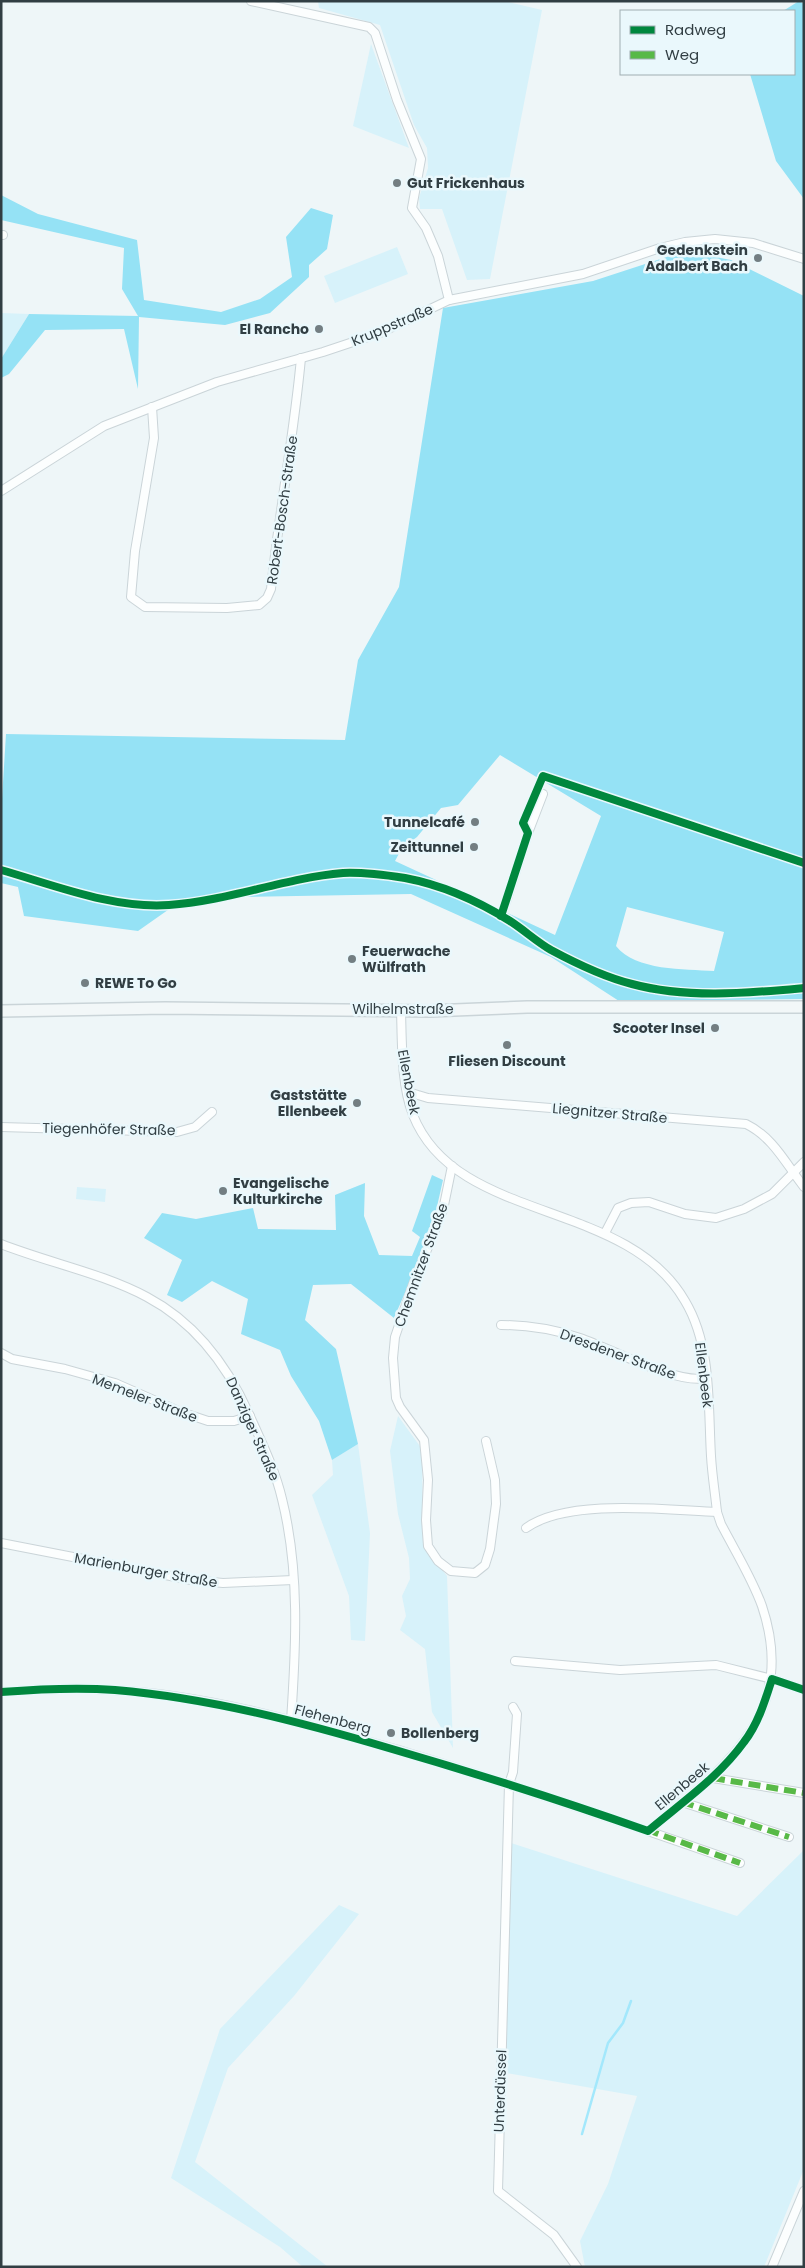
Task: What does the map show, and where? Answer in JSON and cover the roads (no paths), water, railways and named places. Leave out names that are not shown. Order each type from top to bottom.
[{"type":"main road","name":"Wilhelmstraße","points":[[1,1011],[160,1008],[402,1010],[527,1007],[804,1007]]},
{"type":"street","points":[[250,1],[369,27],[375,33],[397,100],[421,159],[412,208],[426,228],[438,256],[449,300]]},
{"type":"street","name":"Kruppstraße","points":[[1,491],[99,428],[217,382],[380,333],[449,300],[583,274],[660,248],[685,242],[714,239],[753,243],[804,259]]},
{"type":"street","name":"Robert-Bosch-Straße","points":[[152,407],[154,438],[135,551],[131,597],[145,607],[195,609],[259,605],[271,589],[285,478],[296,413],[301,358]]},
{"type":"street","points":[[506,902],[528,833],[544,794]]},
{"type":"street","name":"Ellenbeek","points":[[402,1010],[402,1051],[408,1092],[412,1114],[424,1135],[452,1166],[480,1184],[510,1199],[605,1234],[643,1254],[662,1271],[686,1302],[703,1347],[717,1512],[721,1524],[762,1606],[770,1639],[772,1679],[761,1712],[745,1742],[713,1778],[648,1831]]},
{"type":"street","name":"Liegnitzer Straße","points":[[408,1092],[428,1098],[746,1124],[758,1130],[769,1140],[804,1187]]},
{"type":"street","name":"Tiegenhöfer Straße","points":[[1,1127],[177,1132],[195,1127],[212,1112]]},
{"type":"street","points":[[605,1234],[618,1208],[631,1202],[650,1202],[685,1214],[716,1218],[744,1210],[772,1194],[804,1162]]},
{"type":"street","name":"Chemnitzer Straße","points":[[452,1166],[443,1210],[412,1287],[395,1337],[394,1358],[396,1398],[400,1407],[424,1440],[428,1480],[426,1520],[428,1546],[438,1561],[451,1571],[475,1573],[485,1565],[490,1549],[496,1504],[496,1480],[486,1441]]},
{"type":"street","name":"Danziger Straße","points":[[1,1244],[125,1287],[167,1310],[195,1332],[217,1356],[237,1386],[271,1466],[282,1499],[293,1580],[296,1644],[290,1721]]},
{"type":"street","name":"Dresdener Straße","points":[[501,1325],[525,1325],[544,1328],[578,1337],[673,1374],[698,1380],[706,1378]]},
{"type":"street","name":"Memeler Straße","points":[[1,1352],[12,1359]]},
{"type":"street","name":"Memeler Straße","points":[[1,1360],[12,1359],[65,1369],[115,1383],[181,1412],[208,1421],[234,1421],[250,1416]]},
{"type":"street","points":[[526,1528],[553,1514],[584,1510],[627,1509],[717,1512]]},
{"type":"street","name":"Marienburger Straße","points":[[1,1543],[191,1580],[222,1583],[293,1580]]},
{"type":"street","points":[[516,1661],[620,1670],[716,1665],[772,1679],[804,1690]]},
{"type":"street","name":"Flehenberg","points":[[1,1692],[59,1688],[114,1690],[179,1697],[290,1721],[510,1784],[740,1863]]},
{"type":"street","points":[[510,1784],[513,1772],[517,1714],[514,1707]]},
{"type":"street","name":"Ellenbeek","points":[[713,1778],[804,1793]]},
{"type":"street","name":"Unterdüssel","points":[[510,1784],[498,2190],[554,2235],[577,2267]]},
{"type":"street","name":"Ellenbeek","points":[[682,1802],[789,1837]]},
{"type":"street","points":[[772,2267],[804,2191]]},
{"type":"waterway","points":[[582,2134],[608,2043],[623,2023],[631,2001]]},
{"type":"place","name":"Gut Frickenhaus","points":[[397,183]]},
{"type":"place","name":"Gedenkstein Adalbert Bach","points":[[758,258]]},
{"type":"place","name":"El Rancho","points":[[319,329]]},
{"type":"place","name":"Tunnelcafé","points":[[475,822]]},
{"type":"place","name":"Zeittunnel","points":[[474,847]]},
{"type":"place","name":"Feuerwache Wülfrath","points":[[352,959]]},
{"type":"place","name":"REWE To Go","points":[[85,983]]},
{"type":"place","name":"Scooter Insel","points":[[715,1028]]},
{"type":"place","name":"Fliesen Discount","points":[[507,1045]]},
{"type":"place","name":"Gaststätte Ellenbeek","points":[[357,1103]]},
{"type":"place","name":"Evangelische Kulturkirche","points":[[223,1191]]},
{"type":"place","name":"Bollenberg","points":[[391,1733]]}]
